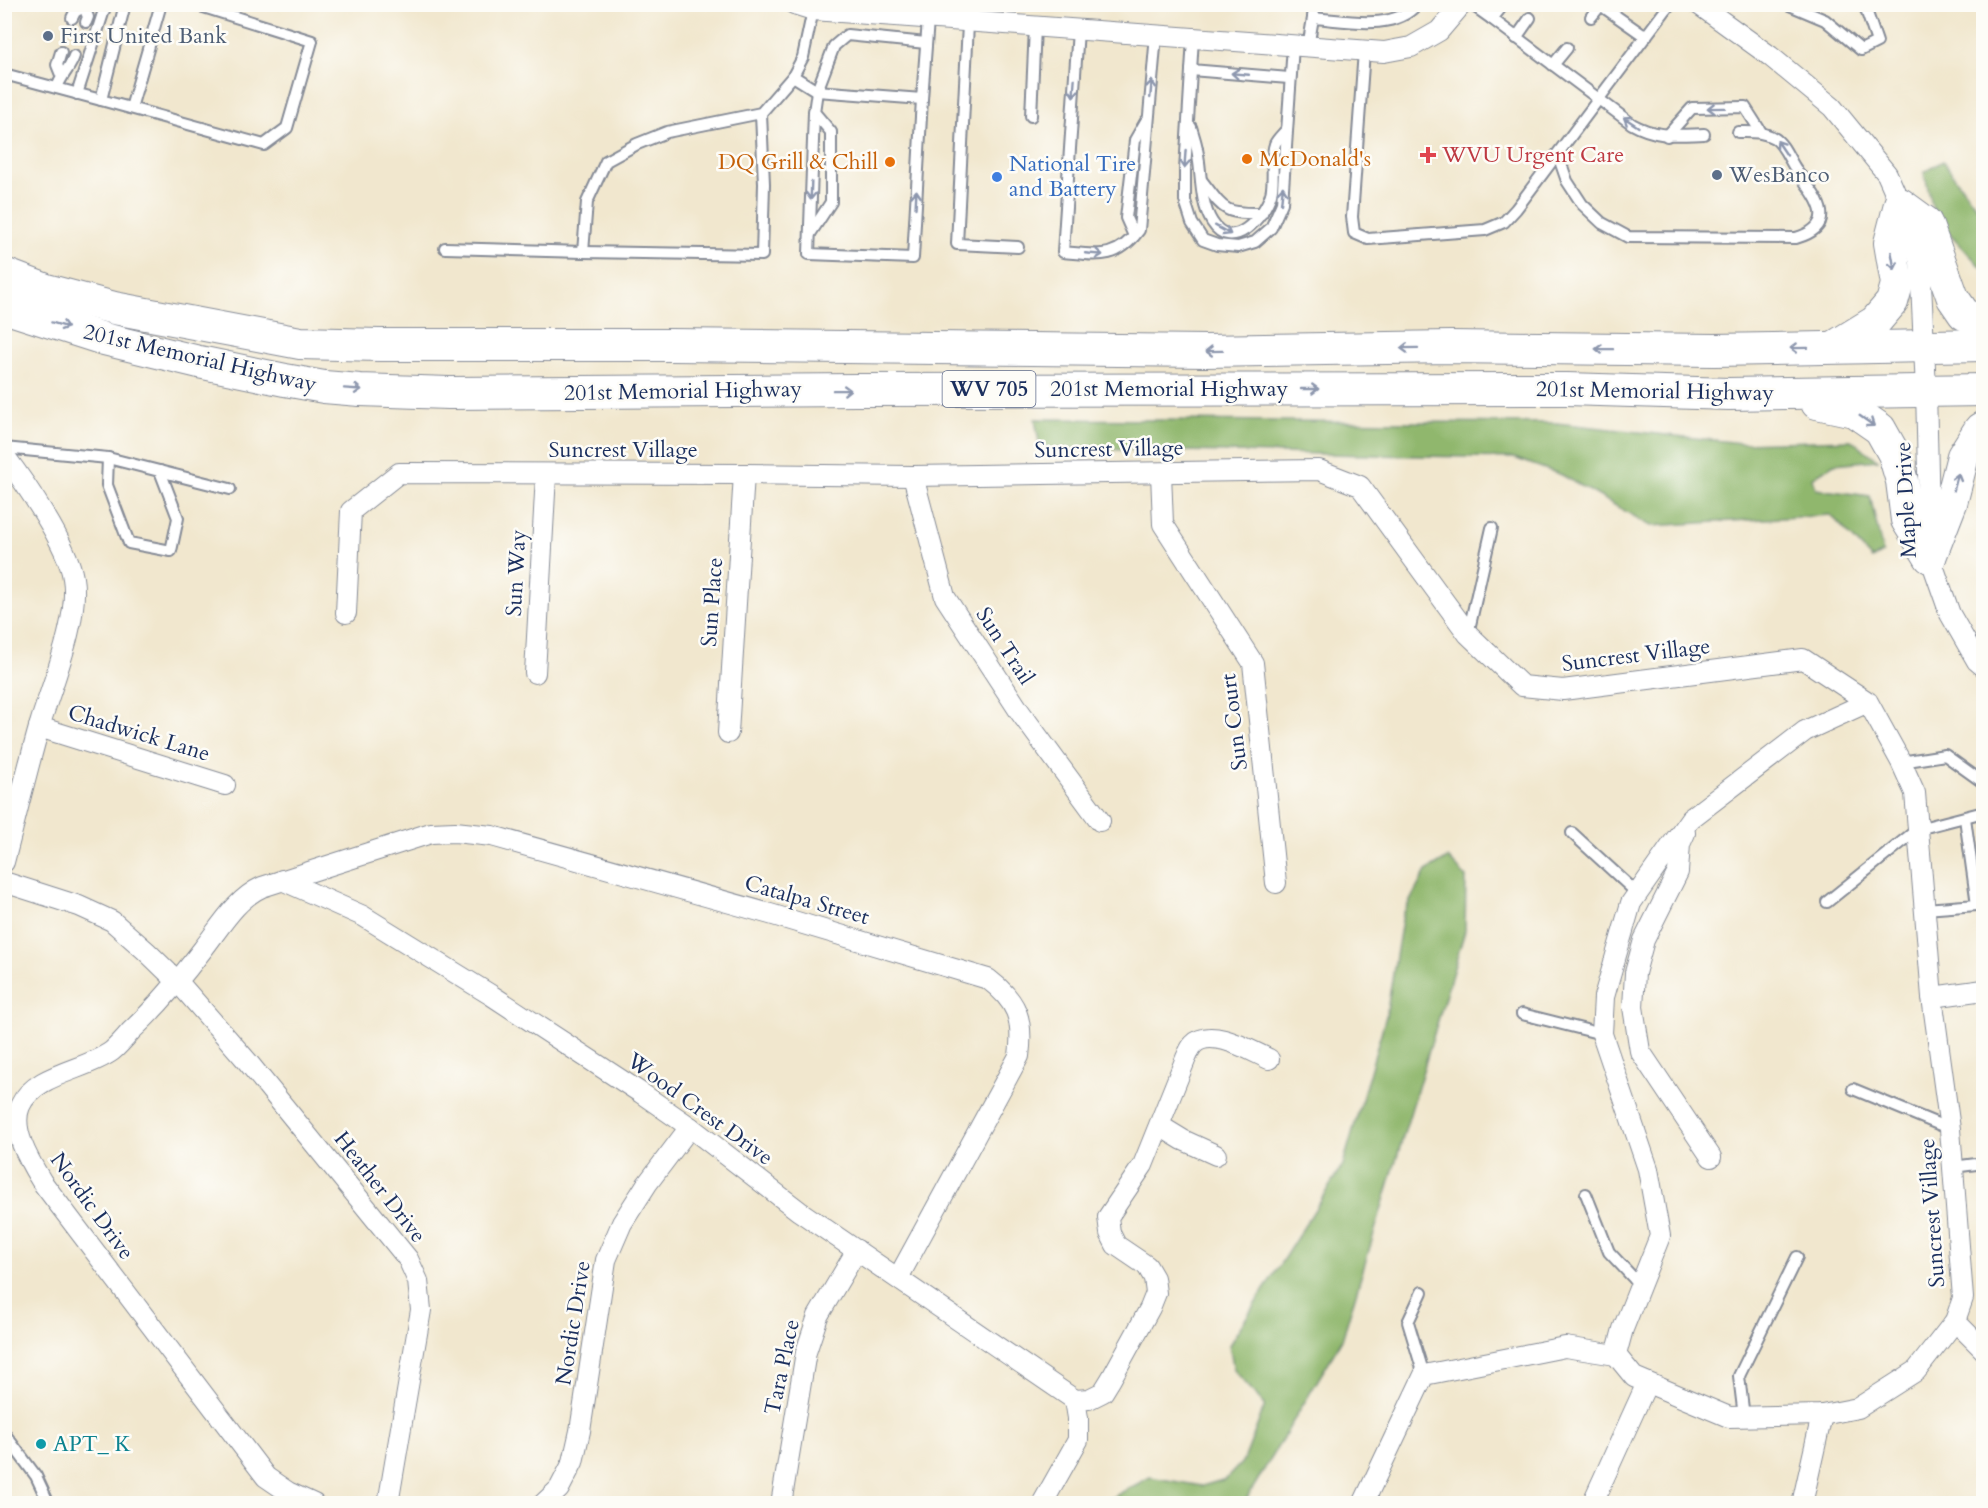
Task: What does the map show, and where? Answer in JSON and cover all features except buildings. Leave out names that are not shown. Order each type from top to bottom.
[{"type":"main road","points":[[1834,347],[1875,322],[1892,303],[1897,284],[1890,243],[1900,204],[1926,223],[1953,298],[1964,314],[1983,323]]},
{"type":"main road","name":"201st Memorial Highway","points":[[4,274],[46,290],[114,308],[300,343],[1206,351],[1450,347],[1714,350],[1983,345]]},
{"type":"main road","name":"201st Memorial Highway","points":[[4,307],[104,339],[199,362],[324,387],[360,390],[449,393],[1567,389],[1729,394],[1983,390]]},
{"type":"main road","points":[[1729,394],[1800,400],[1854,411],[1880,429],[1894,454],[1902,481],[1907,520],[1929,557]]},
{"type":"main road","points":[[1929,557],[1951,503],[1963,456],[1983,427]]},
{"type":"street","points":[[803,7],[928,20],[969,14],[1035,27],[1384,52],[1411,47],[1439,31],[1462,4]]},
{"type":"street","name":"Maple Drive","points":[[1698,4],[1770,56],[1832,107],[1887,174],[1900,204],[1920,262],[1925,345],[1929,557],[1950,614],[1977,661],[1983,667]]},
{"type":"street","points":[[4,455],[66,556],[73,576],[75,596],[71,622],[39,727],[4,862]]},
{"type":"street","name":"Suncrest Village","points":[[346,613],[351,510],[399,473],[913,476],[1319,470],[1360,486],[1468,634],[1522,686],[1563,690],[1803,659],[1868,702],[1915,793],[1932,997],[1950,1129],[1963,1298],[1955,1321],[1916,1371],[1858,1408],[1822,1415],[1728,1417],[1634,1377],[1617,1355]]},
{"type":"street","name":"Sun Court","points":[[1161,473],[1163,524],[1253,663],[1276,883]]},
{"type":"street","name":"Sun Place","points":[[728,733],[744,474]]},
{"type":"street","name":"Sun Way","points":[[535,673],[546,475]]},
{"type":"street","name":"Sun Trail","points":[[913,476],[945,597],[1020,712],[1100,821]]},
{"type":"street","points":[[1363,1503],[1424,1375],[1564,1347],[1617,1355],[1623,1329],[1660,1236],[1648,1169],[1602,1034],[1604,997],[1630,903],[1690,819],[1805,731],[1868,702]]},
{"type":"street","name":"Chadwick Lane","points":[[39,727],[225,785]]},
{"type":"street","points":[[1690,819],[1680,844],[1678,872],[1644,940],[1635,973],[1633,1007],[1640,1051],[1711,1157]]},
{"type":"street","name":"Catalpa Street","points":[[282,880],[431,833],[455,832],[492,836],[770,914],[988,979],[1004,991],[1016,1009],[1022,1034],[1019,1056],[898,1278]]},
{"type":"street","name":"Nordic Drive","points":[[282,880],[248,894],[178,982],[111,1051],[28,1091],[19,1108],[18,1130],[26,1155],[42,1182],[267,1477],[288,1492],[314,1503]]},
{"type":"street","name":"Wood Crest Drive","points":[[282,880],[363,915],[501,1001],[690,1127],[799,1211],[1075,1400]]},
{"type":"street","name":"Heather Drive","points":[[4,882],[79,906],[112,921],[178,982],[247,1061],[408,1259],[418,1281],[421,1310],[388,1503]]},
{"type":"street","points":[[1932,997],[1983,990]]},
{"type":"street","points":[[1042,1503],[1078,1440],[1075,1400],[1089,1399],[1103,1392],[1156,1293],[1154,1278],[1147,1266],[1116,1245],[1110,1233],[1108,1217],[1143,1165],[1186,1058],[1194,1044],[1207,1037],[1222,1039],[1269,1059]]},
{"type":"street","points":[[1160,1126],[1183,1140],[1216,1155]]},
{"type":"street","name":"Nordic Drive","points":[[543,1503],[559,1489],[573,1462],[580,1431],[606,1260],[628,1213],[690,1127]]},
{"type":"street","name":"Tara Place","points":[[781,1503],[806,1352],[818,1316],[857,1250]]},
{"type":"street","points":[[1955,1321],[1983,1350]]},
{"type":"street","points":[[1592,1503],[1647,1383]]},
{"type":"street","points":[[1802,1503],[1822,1415]]},
{"type":"lane","points":[[77,94],[106,4]]},
{"type":"lane","points":[[101,100],[125,4]]},
{"type":"lane","points":[[131,108],[161,4]]},
{"type":"lane","points":[[4,74],[264,145],[287,128],[312,41],[194,4]]},
{"type":"lane","points":[[1193,38],[1185,201],[1192,223],[1203,240],[1217,245],[1238,247],[1255,242],[1271,228],[1282,203],[1289,78],[1312,18],[1314,4]]},
{"type":"lane","points":[[1312,18],[1380,22],[1398,18],[1412,11],[1418,4]]},
{"type":"lane","points":[[1471,4],[1632,124],[1647,132],[1666,136],[1704,134]]},
{"type":"lane","points":[[1492,19],[1504,4]]},
{"type":"lane","points":[[1364,51],[1352,217],[1354,233],[1368,239],[1485,230],[1504,222],[1516,209],[1670,4]]},
{"type":"lane","points":[[1787,4],[1825,20],[1861,50],[1877,42],[1864,4]]},
{"type":"lane","points":[[1591,17],[1600,5],[1646,37]]},
{"type":"lane","points":[[72,18],[75,12],[84,6],[88,17],[86,22]]},
{"type":"lane","points":[[583,252],[587,202],[606,161],[637,144],[667,132],[761,113],[793,76],[803,57],[803,7]]},
{"type":"lane","points":[[969,14],[957,244],[1018,247]]},
{"type":"lane","points":[[1516,38],[1530,18]]},
{"type":"lane","points":[[926,43],[847,35],[834,46],[816,91],[809,254],[913,258],[928,20]]},
{"type":"lane","points":[[1031,116],[1035,27]]},
{"type":"lane","points":[[1078,30],[1063,252],[1106,255],[1131,240],[1138,230],[1156,35]]},
{"type":"lane","points":[[1553,65],[1567,48]]},
{"type":"lane","points":[[57,88],[61,75],[57,65],[61,52]]},
{"type":"lane","points":[[61,75],[69,70],[74,56]]},
{"type":"lane","points":[[1191,70],[1289,78]]},
{"type":"lane","points":[[793,76],[816,91],[922,99]]},
{"type":"lane","points":[[1666,136],[1692,108],[1745,107],[1761,132]]},
{"type":"lane","points":[[810,235],[831,202],[831,132],[814,112]]},
{"type":"lane","points":[[445,248],[762,255],[764,184],[761,113]]},
{"type":"lane","points":[[1188,118],[1197,149],[1206,206],[1212,223],[1225,233],[1233,235],[1245,231],[1262,213],[1272,192],[1275,143],[1287,129]]},
{"type":"lane","points":[[1558,155],[1567,181],[1582,204],[1602,223],[1628,237],[1796,238],[1815,230],[1821,220],[1821,206],[1776,139],[1761,132],[1738,132]]},
{"type":"lane","points":[[1200,179],[1221,206],[1230,212],[1262,213]]},
{"type":"lane","points":[[4,448],[108,458],[230,489]]},
{"type":"lane","points":[[108,458],[107,485],[129,543],[171,551],[178,518],[160,471]]},
{"type":"lane","points":[[1468,634],[1492,528]]},
{"type":"lane","points":[[1901,762],[1945,755],[1983,783]]},
{"type":"lane","points":[[1827,902],[1918,829],[1983,812]]},
{"type":"lane","points":[[1925,909],[1980,904],[1965,818]]},
{"type":"lane","points":[[1572,832],[1637,893]]},
{"type":"lane","points":[[1522,1014],[1602,1034]]},
{"type":"lane","points":[[1853,1089],[1950,1129]]},
{"type":"lane","points":[[1953,1167],[1983,1163]]},
{"type":"lane","points":[[1586,1194],[1609,1252],[1640,1285]]},
{"type":"lane","points":[[1744,1417],[1740,1376],[1797,1257]]},
{"type":"lane","points":[[1422,1292],[1408,1322],[1424,1375]]},
{"type":"lane","points":[[4,1432],[36,1476],[49,1503]]},
{"type":"green space","points":[[1943,161],[1983,216],[1983,267],[1935,218],[1924,172]]},
{"type":"green space","points":[[1035,419],[1556,423],[1741,443],[1851,440],[1878,460],[1834,464],[1812,478],[1816,489],[1870,496],[1883,553],[1872,559],[1831,515],[1651,526],[1562,475],[1514,458],[1040,448]]},
{"type":"green space","points":[[1448,858],[1466,877],[1465,931],[1342,1340],[1244,1503],[1102,1503],[1150,1477],[1202,1486],[1226,1479],[1244,1460],[1265,1405],[1234,1370],[1229,1345],[1343,1165],[1386,1016],[1403,914],[1426,871]]},
{"type":"place","name":"First United Bank","points":[[48,36]]},
{"type":"place","name":"WVU Urgent Care","points":[[1428,155]]},
{"type":"place","name":"McDonald's","points":[[1247,159]]},
{"type":"place","name":"DQ Grill & Chill","points":[[890,162]]},
{"type":"place","name":"WesBanco","points":[[1717,175]]},
{"type":"place","name":"National Tire and Battery","points":[[997,177]]},
{"type":"place","name":"APT_ K","points":[[41,1444]]}]
